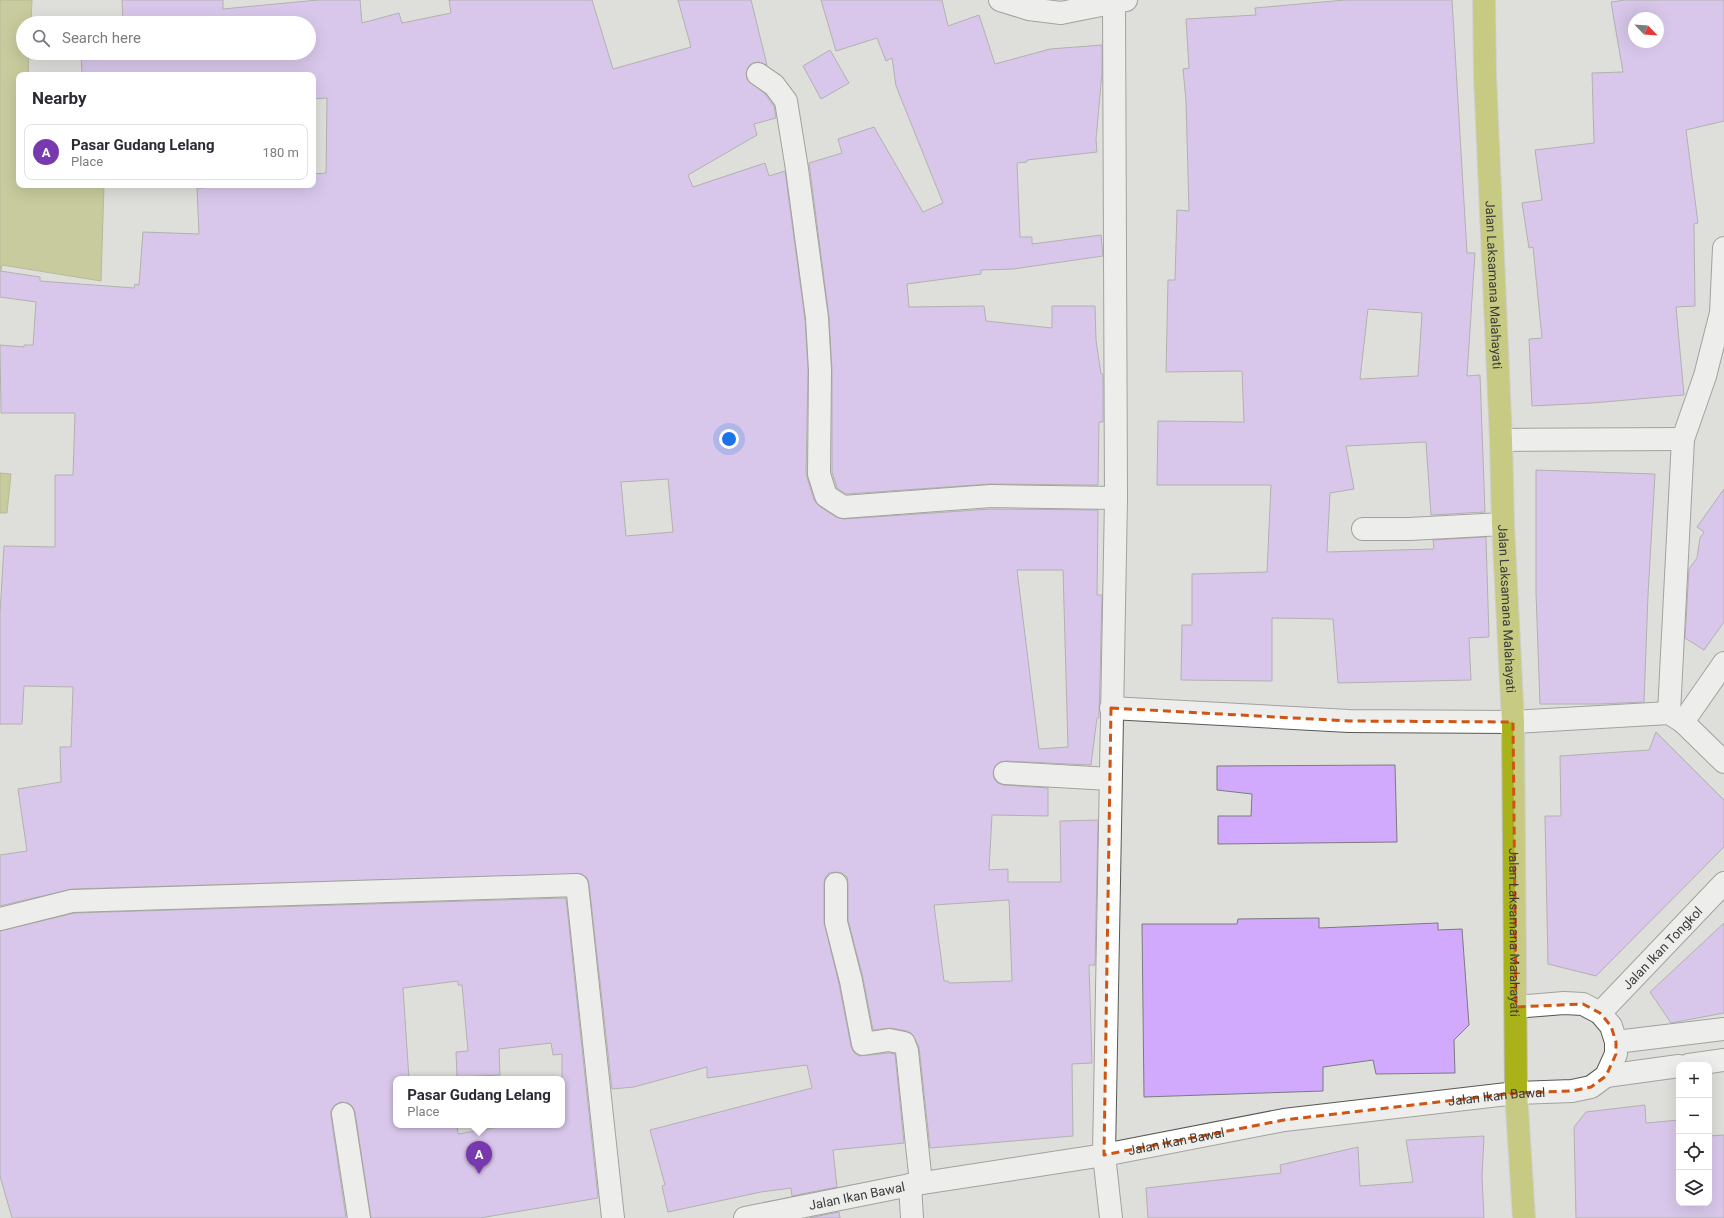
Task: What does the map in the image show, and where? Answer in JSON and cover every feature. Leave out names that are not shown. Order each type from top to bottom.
[{"type":"highway","name":"Jalan Laksamana Malahayati","points":[[1484,0],[1485,76],[1502,440],[1503,524],[1513,722],[1516,1093],[1524,1218]]},
{"type":"street","points":[[1000,0],[1029,9],[1061,13],[1120,2],[1116,498],[1104,1155],[1111,1218]]},
{"type":"street","points":[[758,74],[774,85],[786,101],[797,169],[818,318],[820,377],[819,474],[826,496],[842,507],[991,496],[1116,498]]},
{"type":"street","points":[[1676,717],[1683,439],[1705,376],[1723,314],[1724,248]]},
{"type":"street","points":[[1502,440],[1683,439]]},
{"type":"street","points":[[1363,529],[1408,529],[1503,524]]},
{"type":"street","points":[[1676,717],[1724,663]]},
{"type":"street","points":[[1111,708],[1350,721],[1513,722],[1676,717],[1724,762]]},
{"type":"street","points":[[1005,773],[1110,779]]},
{"type":"street","name":"Jalan Ikan Tongkol","points":[[1600,1013],[1724,883]]},
{"type":"street","points":[[836,884],[836,922],[851,981],[863,1044],[889,1040],[904,1043],[907,1051],[915,1184],[912,1218]]},
{"type":"street","points":[[0,919],[72,902],[576,885],[613,1218]]},
{"type":"street","points":[[1516,1007],[1564,1003],[1583,1004],[1600,1013],[1611,1026],[1616,1042],[1616,1054],[1606,1076]]},
{"type":"street","points":[[1616,1042],[1724,1029]]},
{"type":"street","points":[[1710,1062],[1724,1060]]},
{"type":"street","name":"Jalan Ikan Bawal","points":[[745,1218],[915,1184],[1104,1155],[1284,1120],[1516,1093],[1572,1091],[1591,1087],[1606,1076],[1676,1066]]},
{"type":"street","points":[[343,1114],[359,1218]]},
{"type":"highlighted area","points":[[1111,708],[1349,721],[1513,722],[1516,1007],[1583,1004],[1600,1013],[1611,1026],[1616,1042],[1616,1054],[1606,1076],[1591,1087],[1572,1091],[1516,1093],[1284,1120],[1104,1155]]},
{"type":"shaded area","points":[[0,0],[32,0],[31,16],[16,16],[16,60],[29,60],[28,72],[16,72],[16,188],[104,188],[101,281],[2,265],[0,275]]},
{"type":"shaded area","points":[[0,473],[11,474],[7,513],[0,513]]},
{"type":"building","points":[[122,0],[223,0],[223,9],[318,0],[360,0],[362,23],[399,13],[402,23],[451,13],[449,0],[592,0],[613,69],[691,47],[678,0],[751,0],[767,65],[759,62],[752,63],[748,67],[746,73],[747,79],[765,94],[774,106],[776,118],[754,124],[757,135],[688,175],[693,187],[765,163],[769,176],[785,171],[805,319],[808,370],[806,474],[814,500],[819,506],[836,517],[844,519],[991,509],[1098,510],[1097,595],[1102,595],[1099,718],[1097,718],[1091,765],[1006,761],[1000,762],[995,766],[993,773],[994,779],[998,783],[1004,785],[1048,788],[1048,816],[992,815],[989,870],[1008,869],[1008,882],[1061,882],[1060,821],[1098,820],[1095,965],[1089,965],[1092,1063],[1072,1064],[1073,1136],[930,1148],[919,1047],[912,1034],[907,1031],[891,1028],[873,1030],[863,978],[848,920],[847,877],[842,873],[829,873],[825,878],[824,922],[839,984],[851,1046],[854,1052],[859,1056],[889,1053],[895,1054],[904,1143],[833,1150],[837,1187],[792,1196],[791,1188],[761,1192],[668,1212],[662,1186],[665,1185],[650,1130],[812,1088],[807,1065],[707,1078],[707,1067],[634,1087],[612,1089],[589,884],[587,878],[582,874],[72,889],[0,906],[0,855],[27,851],[18,789],[61,782],[60,747],[71,747],[73,687],[24,686],[22,724],[0,724],[0,613],[4,546],[55,547],[55,475],[73,475],[75,413],[1,413],[0,345],[24,347],[24,345],[33,345],[36,302],[0,297],[0,271],[40,277],[40,281],[134,288],[135,284],[139,285],[143,232],[199,234],[197,188],[316,188],[316,174],[326,173],[327,98],[316,99],[316,72],[82,72],[81,60],[316,60],[316,16],[123,16]],"holes":[[[668,479],[673,532],[626,536],[621,482]],[[1017,570],[1063,570],[1068,747],[1039,749]],[[1009,900],[1012,981],[949,983],[948,981],[944,981],[934,905]]]},
{"type":"building","points":[[821,0],[942,0],[948,26],[979,15],[995,64],[1050,49],[1102,45],[1102,73],[1096,139],[1097,152],[1027,160],[1027,162],[1017,163],[1020,237],[1032,237],[1032,244],[1101,235],[1103,256],[1013,269],[981,270],[981,274],[907,284],[909,307],[984,306],[986,321],[1052,328],[1052,306],[1095,306],[1096,340],[1101,374],[1103,374],[1103,422],[1099,422],[1098,485],[990,484],[846,494],[837,488],[832,472],[832,370],[829,317],[809,163],[842,153],[838,139],[874,127],[923,212],[943,203],[896,86],[892,58],[886,61],[877,38],[836,51]]},
{"type":"building","points":[[1345,0],[1452,0],[1467,253],[1475,253],[1467,376],[1480,375],[1485,512],[1431,515],[1426,442],[1346,446],[1354,489],[1330,493],[1327,552],[1434,549],[1433,540],[1486,537],[1489,637],[1469,638],[1471,680],[1338,683],[1333,619],[1272,618],[1272,681],[1181,680],[1182,625],[1192,625],[1192,574],[1267,572],[1271,485],[1157,485],[1158,421],[1244,422],[1242,371],[1166,372],[1168,280],[1175,280],[1177,210],[1189,211],[1186,101],[1183,69],[1189,68],[1186,19],[1256,15],[1255,8]],"holes":[[[1368,309],[1422,313],[1418,376],[1360,379]]]},
{"type":"building","points":[[1625,0],[1724,0],[1724,121],[1686,130],[1698,223],[1694,224],[1695,306],[1676,307],[1684,395],[1592,403],[1532,406],[1529,339],[1542,338],[1533,247],[1529,248],[1522,203],[1542,200],[1535,150],[1594,143],[1592,73],[1623,72],[1611,2]]},
{"type":"building","points":[[830,50],[849,83],[821,99],[803,66]]},
{"type":"building","points":[[1536,470],[1655,474],[1644,702],[1540,704],[1536,593]]},
{"type":"building","points":[[1724,489],[1724,622],[1704,650],[1685,638],[1689,569],[1697,558],[1700,538],[1704,532],[1697,527]]},
{"type":"building","points":[[1656,732],[1724,800],[1724,847],[1596,976],[1548,964],[1545,816],[1561,816],[1560,756],[1649,750]]},
{"type":"building","points":[[1395,765],[1397,842],[1218,844],[1218,816],[1251,816],[1252,794],[1217,790],[1217,766]]},
{"type":"building","points":[[566,898],[598,1198],[480,1218],[371,1218],[355,1112],[352,1106],[348,1103],[341,1102],[335,1105],[331,1110],[331,1116],[346,1218],[12,1218],[0,1176],[0,931],[74,913]],"holes":[[[458,981],[458,985],[462,985],[468,1051],[456,1052],[457,1076],[500,1075],[499,1049],[551,1043],[553,1055],[562,1054],[562,1076],[565,1076],[565,1128],[493,1128],[458,1134],[457,1128],[393,1128],[393,1076],[409,1076],[403,988]]]},
{"type":"building","points":[[1319,918],[1319,928],[1438,923],[1438,930],[1462,929],[1469,1025],[1454,1040],[1455,1073],[1376,1074],[1373,1060],[1323,1067],[1323,1091],[1144,1097],[1142,924],[1237,924],[1238,919]]},
{"type":"building","points":[[1724,923],[1724,1013],[1671,1023],[1650,992]]},
{"type":"building","points":[[1645,1105],[1646,1123],[1676,1120],[1676,1206],[1712,1206],[1712,1136],[1724,1135],[1724,1218],[1576,1218],[1574,1127],[1586,1112]]},
{"type":"building","points":[[1484,1136],[1482,1177],[1484,1218],[1148,1218],[1146,1188],[1281,1173],[1280,1165],[1358,1147],[1360,1186],[1413,1182],[1406,1140]]},
{"type":"building","points":[[839,1212],[840,1218],[809,1218]]},
{"type":"place","name":"Pasar Gudang Lelang","points":[[479,1174]]}]
